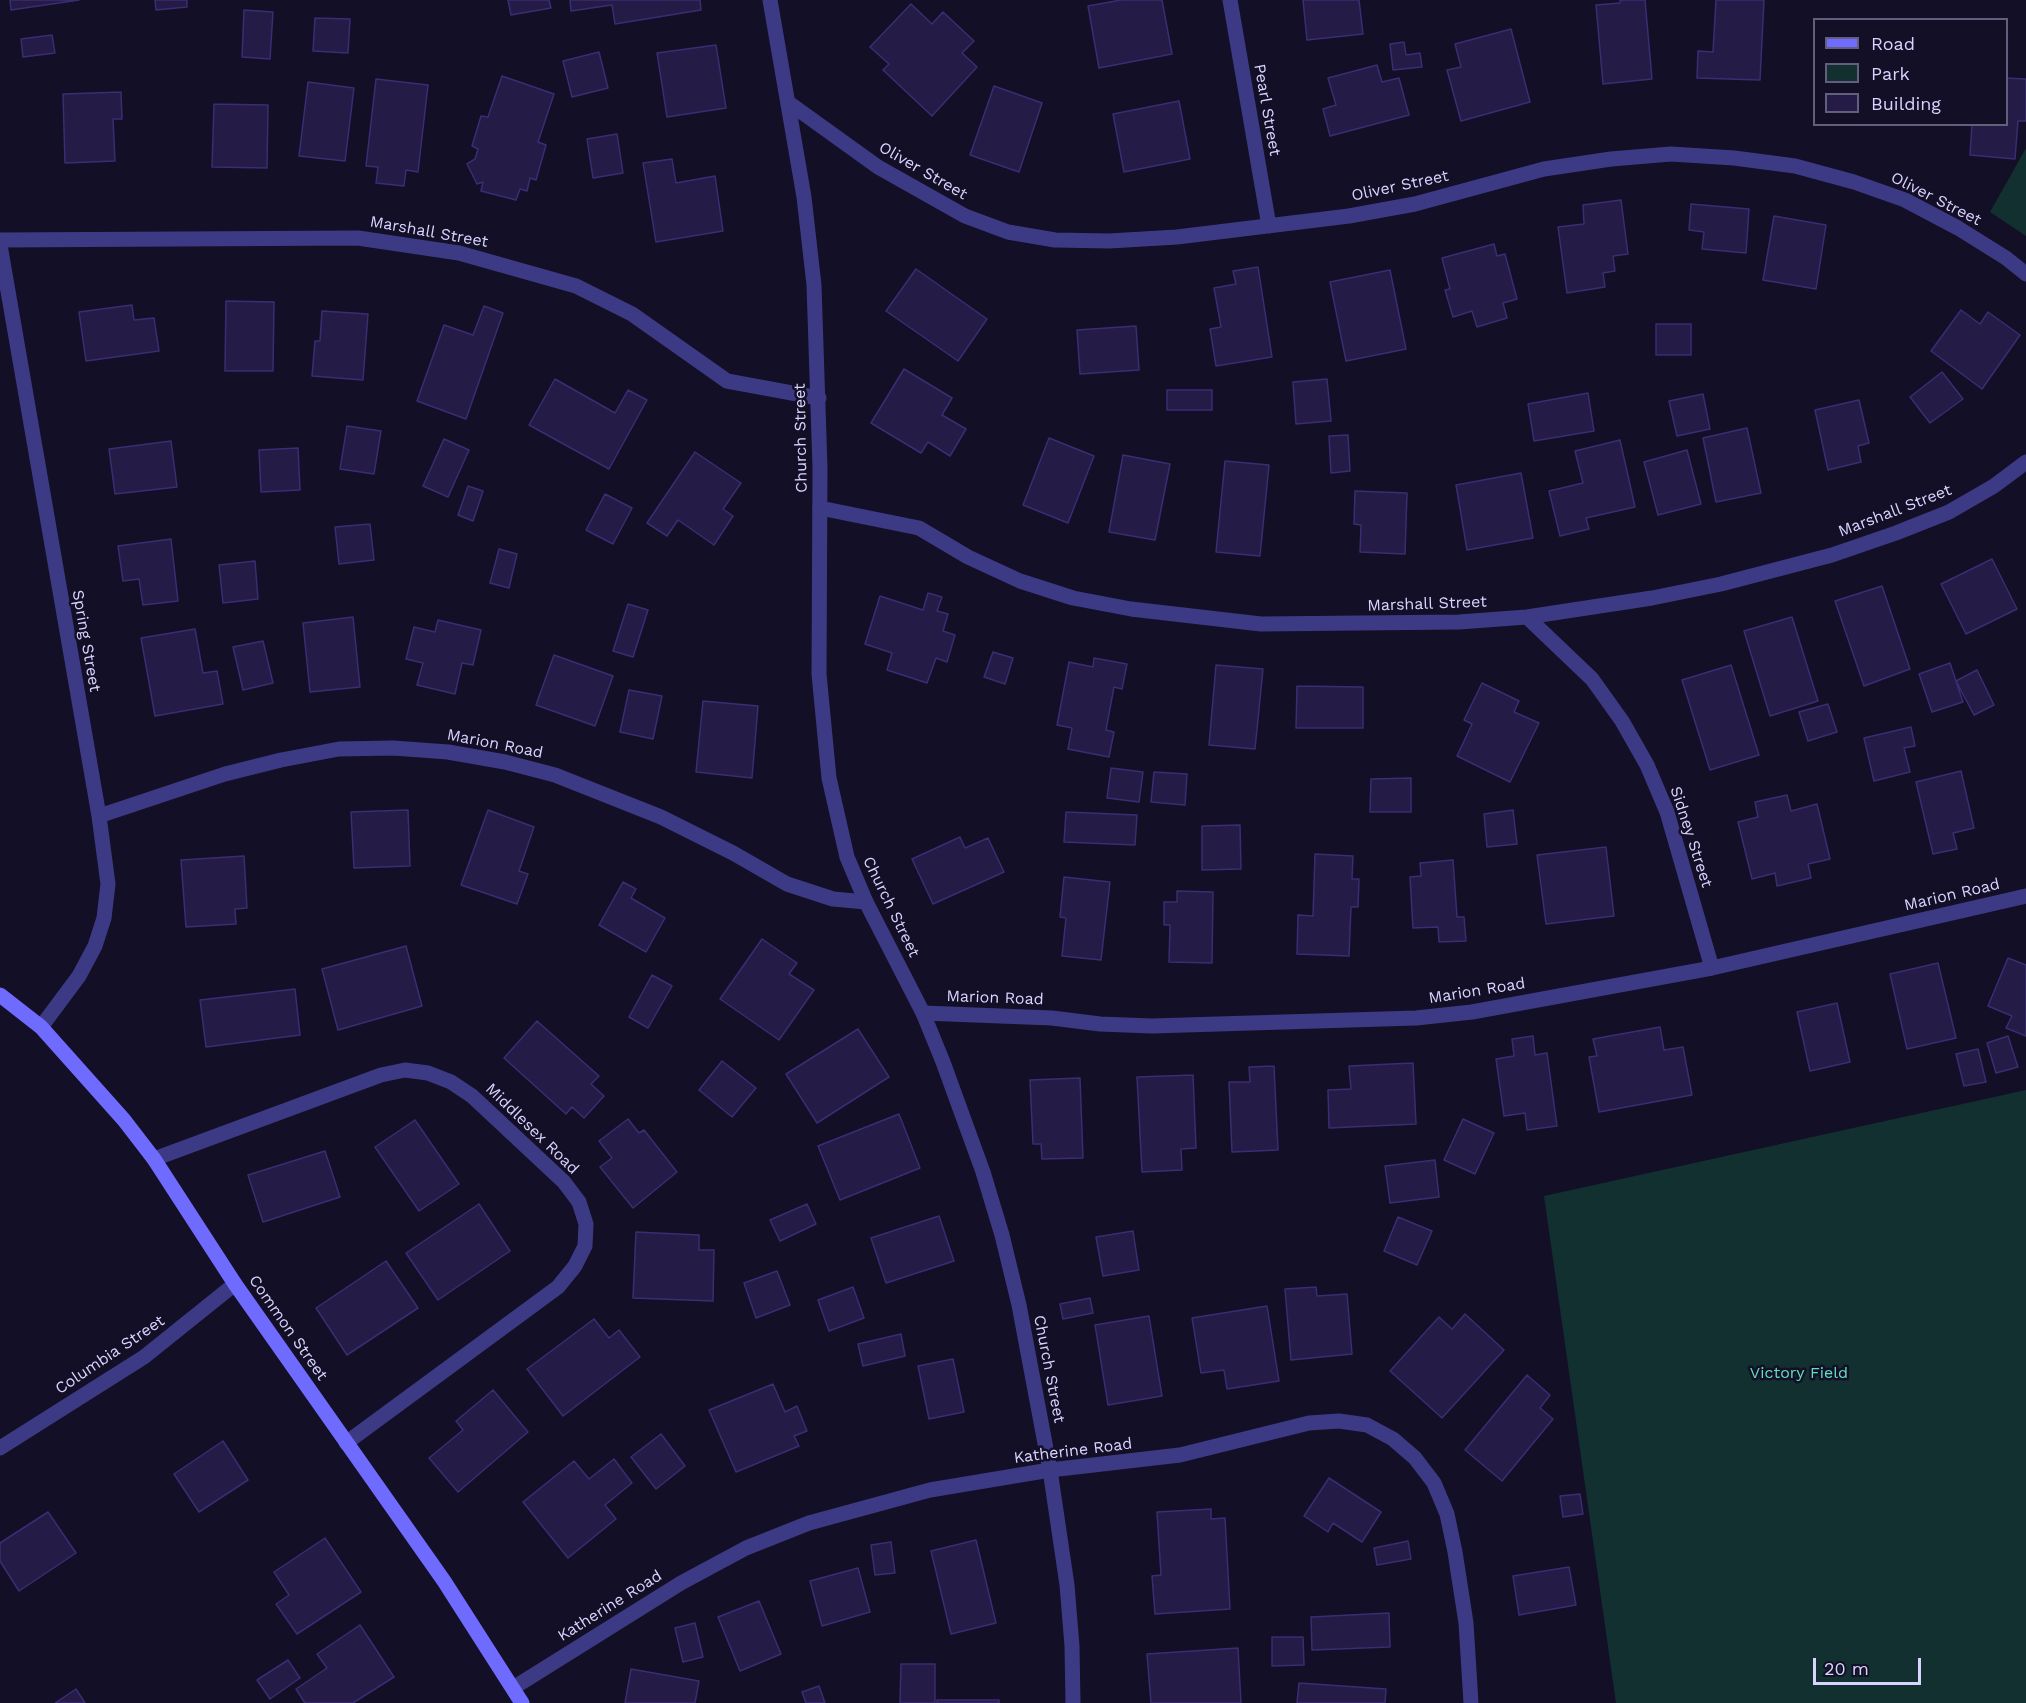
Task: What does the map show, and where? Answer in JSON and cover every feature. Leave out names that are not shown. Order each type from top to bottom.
[{"type":"main road","name":"Common Street","points":[[0,994],[40,1027],[124,1120],[154,1159],[235,1284],[444,1581],[522,1703]]},
{"type":"street","name":"Church Street","points":[[770,0],[810,238],[818,340],[819,662],[822,730],[836,820],[847,857],[866,902],[922,1013],[962,1112],[1002,1235],[1019,1305],[1050,1470],[1067,1586],[1072,1646],[1072,1703]]},
{"type":"street","name":"Pearl Street","points":[[1230,0],[1269,226]]},
{"type":"street","name":"Oliver Street","points":[[789,103],[835,139],[919,192],[965,216],[1008,232],[1055,240],[1109,241],[1177,237],[1349,216],[1415,204],[1545,169],[1611,159],[1671,154],[1734,158],[1795,166],[1854,182],[1905,200],[1958,228],[2006,258],[2026,274]]},
{"type":"street","name":"Marshall Street","points":[[0,240],[358,238],[459,253],[576,286],[632,314],[727,381],[819,398]]},
{"type":"street","name":"Spring Street","points":[[0,245],[99,816],[108,884],[104,918],[95,946],[79,976],[40,1027]]},
{"type":"street","name":"Marshall Street","points":[[820,508],[919,528],[968,557],[1020,581],[1074,598],[1131,609],[1261,624],[1393,624],[1527,617],[1602,607],[1721,584],[1832,555],[1949,512],[1994,486],[2026,462]]},
{"type":"street","name":"Sidney Street","points":[[1527,617],[1592,679],[1622,721],[1647,765],[1667,812],[1712,968]]},
{"type":"street","name":"Marion Road","points":[[99,816],[225,774],[339,749],[393,748],[448,752],[505,762],[555,775],[661,817],[787,884],[833,899],[866,902]]},
{"type":"street","name":"Marion Road","points":[[922,1013],[1052,1018],[1100,1024],[1152,1026],[1374,1020],[1472,1012],[1712,968],[2026,896]]},
{"type":"street","name":"Middlesex Road","points":[[154,1159],[381,1075],[405,1070],[428,1073],[451,1082],[472,1096],[564,1182],[579,1202],[586,1224],[585,1246],[575,1266],[558,1287],[346,1443]]},
{"type":"street","name":"Columbia Street","points":[[0,1448],[144,1357],[235,1284]]},
{"type":"street","name":"Katherine Road","points":[[513,1688],[653,1600],[746,1548],[809,1523],[930,1490],[1050,1470],[1180,1455],[1309,1422],[1339,1421],[1367,1425],[1393,1439],[1415,1458],[1434,1483],[1447,1514],[1466,1623],[1471,1703]]},
{"type":"green space","points":[[2026,148],[2026,236],[1990,212]]},
{"type":"green space","name":"Victory Field","points":[[2026,1090],[2026,1703],[1616,1703],[1544,1196]]},
{"type":"building","points":[[10,0],[79,0],[11,10]]},
{"type":"building","points":[[155,0],[187,0],[187,7],[156,10]]},
{"type":"building","points":[[508,0],[549,0],[551,8],[511,15]]},
{"type":"building","points":[[570,0],[700,0],[701,10],[615,24],[612,5],[571,11]]},
{"type":"building","points":[[1121,0],[1162,0],[1172,54],[1099,68],[1088,6]]},
{"type":"building","points":[[1303,0],[1359,0],[1363,34],[1307,40]]},
{"type":"building","points":[[1620,0],[1645,0],[1652,79],[1603,84],[1596,5],[1620,3]]},
{"type":"building","points":[[1716,0],[1764,0],[1760,80],[1697,78],[1698,51],[1713,52]]},
{"type":"building","points":[[911,4],[932,24],[943,12],[974,41],[962,53],[977,67],[932,116],[883,70],[889,64],[870,47]]},
{"type":"building","points":[[244,10],[273,12],[270,59],[242,57]]},
{"type":"building","points":[[315,18],[350,19],[348,53],[313,51]]},
{"type":"building","points":[[1511,29],[1530,102],[1461,121],[1447,70],[1461,67],[1455,44]]},
{"type":"building","points":[[52,35],[55,53],[23,57],[21,39]]},
{"type":"building","points":[[1404,42],[1406,55],[1420,53],[1422,67],[1393,70],[1390,44]]},
{"type":"building","points":[[716,45],[726,108],[667,117],[657,53]]},
{"type":"building","points":[[599,52],[608,88],[572,97],[563,61]]},
{"type":"building","points":[[1377,65],[1382,82],[1399,78],[1409,115],[1330,136],[1323,109],[1336,105],[1328,78]]},
{"type":"building","points":[[502,76],[554,94],[538,142],[546,145],[536,180],[530,178],[527,191],[520,189],[516,200],[481,191],[483,182],[477,184],[467,164],[475,159],[478,149],[472,146],[481,116],[488,117]]},
{"type":"building","points":[[2008,78],[2026,79],[2026,121],[2018,121],[2015,159],[1970,155],[1972,126],[2008,126]]},
{"type":"building","points":[[376,79],[428,85],[418,172],[406,170],[404,186],[376,183],[378,167],[366,166]]},
{"type":"building","points":[[308,82],[354,88],[345,161],[299,156]]},
{"type":"building","points":[[994,86],[1042,103],[1019,172],[970,155]]},
{"type":"building","points":[[121,92],[122,119],[113,119],[115,161],[65,163],[63,94]]},
{"type":"building","points":[[1179,101],[1190,159],[1124,172],[1113,114]]},
{"type":"building","points":[[214,104],[268,105],[267,168],[212,167]]},
{"type":"building","points":[[617,134],[623,173],[593,178],[587,139]]},
{"type":"building","points":[[672,159],[676,183],[715,176],[723,231],[656,242],[643,163]]},
{"type":"building","points":[[1621,200],[1628,254],[1613,256],[1615,271],[1603,273],[1605,287],[1567,293],[1558,227],[1584,224],[1583,205]]},
{"type":"building","points":[[1691,204],[1749,209],[1746,253],[1702,249],[1704,232],[1689,230]]},
{"type":"building","points":[[1774,216],[1826,225],[1816,289],[1763,280]]},
{"type":"building","points":[[1494,244],[1497,256],[1505,254],[1517,299],[1503,303],[1507,318],[1477,327],[1472,311],[1453,317],[1445,290],[1450,289],[1442,258]]},
{"type":"building","points":[[1258,267],[1272,357],[1216,366],[1210,329],[1221,327],[1214,288],[1236,284],[1233,271]]},
{"type":"building","points":[[916,269],[987,319],[958,361],[886,311]]},
{"type":"building","points":[[1390,270],[1406,349],[1346,361],[1330,282]]},
{"type":"building","points":[[226,301],[274,302],[273,371],[225,371]]},
{"type":"building","points":[[132,305],[134,320],[154,318],[159,351],[86,361],[79,312]]},
{"type":"building","points":[[484,306],[503,313],[466,419],[417,401],[444,325],[473,335]]},
{"type":"building","points":[[1961,310],[1980,324],[1988,312],[2020,335],[1982,389],[1931,351]]},
{"type":"building","points":[[322,311],[368,314],[363,380],[312,376],[315,341],[320,341]]},
{"type":"building","points":[[1656,324],[1691,324],[1691,355],[1656,355]]},
{"type":"building","points":[[1136,326],[1139,370],[1080,374],[1077,330]]},
{"type":"building","points":[[904,369],[952,398],[942,415],[966,429],[950,456],[928,442],[921,453],[871,423]]},
{"type":"building","points":[[1942,372],[1963,399],[1930,423],[1910,397]]},
{"type":"building","points":[[555,379],[615,413],[628,390],[647,400],[609,469],[529,425]]},
{"type":"building","points":[[1327,379],[1331,421],[1296,424],[1293,382]]},
{"type":"building","points":[[1167,390],[1212,390],[1212,410],[1167,410]]},
{"type":"building","points":[[1588,393],[1594,431],[1534,441],[1528,404]]},
{"type":"building","points":[[1703,394],[1710,429],[1677,436],[1669,401]]},
{"type":"building","points":[[1859,400],[1869,443],[1858,446],[1861,462],[1828,470],[1815,410]]},
{"type":"building","points":[[347,426],[381,431],[374,474],[340,469]]},
{"type":"building","points":[[1747,428],[1761,493],[1716,502],[1703,438]]},
{"type":"building","points":[[1348,435],[1350,471],[1331,473],[1329,436]]},
{"type":"building","points":[[1049,438],[1094,456],[1068,523],[1023,505]]},
{"type":"building","points":[[444,439],[469,450],[448,497],[423,486]]},
{"type":"building","points":[[1620,440],[1635,507],[1586,518],[1589,529],[1560,536],[1549,491],[1583,483],[1575,451]]},
{"type":"building","points":[[171,441],[177,487],[115,494],[109,449]]},
{"type":"building","points":[[298,448],[300,490],[261,492],[259,450]]},
{"type":"building","points":[[1687,450],[1701,504],[1658,515],[1644,462]]},
{"type":"building","points":[[695,452],[741,483],[723,509],[733,516],[714,545],[678,520],[667,536],[647,523]]},
{"type":"building","points":[[1123,455],[1170,464],[1155,540],[1109,532]]},
{"type":"building","points":[[1225,461],[1269,465],[1260,556],[1216,552]]},
{"type":"building","points":[[1521,473],[1533,538],[1467,550],[1456,485]]},
{"type":"building","points":[[468,486],[483,491],[473,521],[458,515]]},
{"type":"building","points":[[1355,491],[1407,493],[1405,554],[1360,552],[1361,525],[1354,524]]},
{"type":"building","points":[[605,494],[632,508],[613,544],[586,530]]},
{"type":"building","points":[[370,524],[374,560],[339,564],[335,527]]},
{"type":"building","points":[[171,539],[178,601],[143,605],[139,579],[123,581],[118,546]]},
{"type":"building","points":[[499,549],[517,554],[509,588],[490,583]]},
{"type":"building","points":[[1992,559],[2017,609],[1966,634],[1941,584]]},
{"type":"building","points":[[255,561],[258,599],[223,603],[219,565]]},
{"type":"building","points":[[1882,586],[1910,669],[1864,686],[1835,601]]},
{"type":"building","points":[[928,593],[942,597],[937,611],[948,614],[943,631],[955,635],[947,662],[936,658],[927,683],[887,670],[892,653],[865,644],[880,596],[923,610]]},
{"type":"building","points":[[628,604],[648,610],[633,657],[613,651]]},
{"type":"building","points":[[353,617],[360,687],[310,692],[303,623]]},
{"type":"building","points":[[1792,617],[1818,701],[1770,716],[1744,631]]},
{"type":"building","points":[[438,620],[481,630],[473,665],[462,663],[455,694],[417,685],[423,663],[406,659],[414,627],[435,632]]},
{"type":"building","points":[[195,629],[203,673],[217,671],[223,704],[155,716],[141,638]]},
{"type":"building","points":[[263,641],[273,683],[243,690],[233,647]]},
{"type":"building","points":[[993,652],[1013,658],[1005,684],[984,677]]},
{"type":"building","points":[[554,655],[613,676],[595,726],[536,705]]},
{"type":"building","points":[[1094,658],[1127,664],[1122,689],[1114,687],[1106,730],[1114,732],[1109,757],[1068,749],[1072,728],[1057,725],[1069,662],[1093,667]]},
{"type":"building","points":[[1950,663],[1963,702],[1932,712],[1919,674]]},
{"type":"building","points":[[1216,665],[1263,669],[1255,749],[1209,745]]},
{"type":"building","points":[[1731,665],[1759,755],[1710,770],[1682,680]]},
{"type":"building","points":[[1977,670],[1994,705],[1974,715],[1956,681]]},
{"type":"building","points":[[1482,683],[1519,701],[1514,712],[1539,723],[1510,782],[1457,756],[1472,724],[1464,720]]},
{"type":"building","points":[[1297,686],[1363,687],[1363,728],[1296,728]]},
{"type":"building","points":[[629,690],[662,696],[653,739],[620,732]]},
{"type":"building","points":[[703,701],[758,706],[752,778],[696,772]]},
{"type":"building","points":[[1828,704],[1837,732],[1808,741],[1799,712]]},
{"type":"building","points":[[1911,727],[1915,746],[1904,748],[1910,772],[1874,781],[1864,738]]},
{"type":"building","points":[[1111,768],[1143,772],[1139,802],[1107,798]]},
{"type":"building","points":[[1961,771],[1974,828],[1953,833],[1957,849],[1933,854],[1916,782]]},
{"type":"building","points":[[1154,772],[1187,774],[1185,805],[1151,802]]},
{"type":"building","points":[[1411,778],[1411,812],[1370,812],[1371,779]]},
{"type":"building","points":[[1787,795],[1791,811],[1817,804],[1830,859],[1808,864],[1811,878],[1777,886],[1775,873],[1752,879],[1738,822],[1758,817],[1755,802]]},
{"type":"building","points":[[408,810],[410,866],[354,868],[351,812]]},
{"type":"building","points":[[488,810],[534,827],[519,871],[528,874],[517,904],[461,885]]},
{"type":"building","points":[[1513,810],[1517,844],[1487,847],[1484,814]]},
{"type":"building","points":[[1066,812],[1137,815],[1135,845],[1064,842]]},
{"type":"building","points":[[1240,825],[1241,869],[1202,870],[1202,826]]},
{"type":"building","points":[[960,837],[965,848],[988,838],[1004,872],[933,904],[912,859]]},
{"type":"building","points":[[1606,847],[1614,916],[1546,924],[1537,855]]},
{"type":"building","points":[[1315,854],[1353,856],[1352,879],[1359,879],[1358,907],[1351,907],[1349,956],[1297,954],[1298,915],[1313,916]]},
{"type":"building","points":[[244,856],[247,908],[235,909],[236,924],[186,927],[181,860]]},
{"type":"building","points":[[1453,860],[1457,917],[1464,917],[1466,941],[1439,942],[1438,927],[1413,928],[1410,877],[1421,876],[1420,863]]},
{"type":"building","points":[[1064,877],[1110,882],[1101,960],[1062,956],[1066,918],[1060,917]]},
{"type":"building","points":[[623,882],[636,889],[631,898],[665,918],[646,952],[599,925]]},
{"type":"building","points":[[1177,891],[1213,892],[1212,963],[1169,962],[1170,925],[1164,925],[1164,902],[1177,902]]},
{"type":"building","points":[[762,939],[797,963],[789,974],[814,990],[779,1040],[720,999]]},
{"type":"building","points":[[406,946],[422,1006],[338,1030],[322,969]]},
{"type":"building","points":[[2008,958],[2026,965],[2026,1036],[2006,1028],[2012,1016],[1988,1006]]},
{"type":"building","points":[[1938,963],[1956,1038],[1907,1049],[1890,974]]},
{"type":"building","points":[[652,975],[672,986],[648,1028],[629,1017]]},
{"type":"building","points":[[295,989],[300,1035],[206,1047],[200,1000]]},
{"type":"building","points":[[1837,1003],[1850,1062],[1810,1071],[1797,1012]]},
{"type":"building","points":[[537,1021],[599,1076],[591,1084],[604,1096],[584,1118],[572,1107],[566,1114],[504,1058]]},
{"type":"building","points":[[1660,1027],[1664,1050],[1683,1047],[1692,1095],[1599,1112],[1589,1057],[1597,1056],[1593,1039]]},
{"type":"building","points":[[858,1029],[889,1077],[817,1123],[786,1074]]},
{"type":"building","points":[[1533,1036],[1535,1055],[1547,1053],[1557,1126],[1527,1130],[1525,1113],[1504,1116],[1496,1059],[1514,1056],[1512,1039]]},
{"type":"building","points":[[2008,1036],[2018,1067],[1996,1073],[1987,1043]]},
{"type":"building","points":[[1978,1049],[1986,1082],[1964,1086],[1956,1054]]},
{"type":"building","points":[[722,1061],[756,1088],[732,1117],[699,1090]]},
{"type":"building","points":[[1413,1063],[1416,1124],[1329,1128],[1328,1090],[1351,1089],[1349,1066]]},
{"type":"building","points":[[1274,1066],[1278,1150],[1232,1152],[1229,1082],[1250,1082],[1249,1067]]},
{"type":"building","points":[[1193,1075],[1196,1148],[1181,1149],[1182,1170],[1142,1172],[1137,1077]]},
{"type":"building","points":[[1080,1078],[1083,1158],[1042,1159],[1041,1144],[1033,1144],[1030,1080]]},
{"type":"building","points":[[899,1114],[920,1168],[840,1200],[818,1146]]},
{"type":"building","points":[[628,1119],[639,1133],[644,1130],[677,1172],[633,1208],[600,1167],[612,1158],[599,1141]]},
{"type":"building","points":[[1463,1119],[1494,1133],[1475,1174],[1444,1160]]},
{"type":"building","points":[[415,1120],[459,1184],[419,1211],[375,1147]]},
{"type":"building","points":[[325,1151],[340,1197],[263,1222],[248,1175]]},
{"type":"building","points":[[1435,1160],[1439,1197],[1390,1203],[1385,1166]]},
{"type":"building","points":[[479,1204],[510,1251],[438,1300],[406,1253]]},
{"type":"building","points":[[807,1204],[816,1224],[780,1241],[770,1220]]},
{"type":"building","points":[[939,1216],[954,1261],[886,1283],[871,1238]]},
{"type":"building","points":[[1398,1217],[1432,1231],[1417,1265],[1384,1251]]},
{"type":"building","points":[[1133,1231],[1139,1270],[1103,1276],[1096,1237]]},
{"type":"building","points":[[636,1232],[699,1235],[699,1250],[714,1250],[713,1301],[633,1298]]},
{"type":"building","points":[[386,1261],[418,1308],[347,1355],[316,1308]]},
{"type":"building","points":[[777,1271],[790,1305],[756,1318],[744,1283]]},
{"type":"building","points":[[853,1287],[864,1318],[829,1331],[818,1300]]},
{"type":"building","points":[[1316,1287],[1317,1296],[1347,1294],[1352,1354],[1291,1360],[1285,1289]]},
{"type":"building","points":[[1090,1298],[1093,1313],[1063,1319],[1060,1304]]},
{"type":"building","points":[[1267,1306],[1279,1381],[1227,1389],[1224,1370],[1201,1373],[1192,1318]]},
{"type":"building","points":[[1465,1314],[1504,1350],[1442,1418],[1390,1371],[1439,1317],[1452,1329]]},
{"type":"building","points":[[1149,1316],[1162,1396],[1108,1405],[1095,1325]]},
{"type":"building","points":[[594,1319],[609,1338],[619,1330],[640,1357],[563,1416],[527,1369]]},
{"type":"building","points":[[901,1334],[905,1356],[863,1366],[858,1344]]},
{"type":"building","points":[[953,1359],[964,1412],[929,1419],[918,1366]]},
{"type":"building","points":[[1527,1375],[1550,1395],[1540,1408],[1553,1419],[1502,1481],[1465,1450]]},
{"type":"building","points":[[773,1384],[785,1412],[797,1406],[807,1431],[794,1436],[799,1446],[736,1472],[709,1410]]},
{"type":"building","points":[[493,1390],[528,1432],[458,1492],[429,1458],[463,1430],[456,1421]]},
{"type":"building","points":[[661,1434],[685,1466],[656,1489],[631,1457]]},
{"type":"building","points":[[223,1441],[248,1480],[199,1512],[174,1474]]},
{"type":"building","points":[[614,1459],[632,1483],[605,1505],[616,1519],[568,1558],[523,1502],[574,1461],[589,1479]]},
{"type":"building","points":[[1329,1478],[1381,1512],[1362,1542],[1333,1523],[1328,1532],[1304,1516]]},
{"type":"building","points":[[1580,1494],[1583,1514],[1563,1517],[1560,1496]]},
{"type":"building","points":[[1211,1509],[1211,1519],[1225,1518],[1230,1609],[1155,1614],[1152,1576],[1161,1575],[1157,1512]]},
{"type":"building","points":[[48,1512],[76,1553],[19,1591],[0,1561],[0,1543]]},
{"type":"building","points":[[325,1538],[361,1592],[297,1634],[276,1604],[289,1595],[274,1572]]},
{"type":"building","points":[[976,1540],[996,1623],[951,1634],[931,1551]]},
{"type":"building","points":[[1408,1541],[1411,1559],[1377,1565],[1374,1548]]},
{"type":"building","points":[[891,1542],[895,1573],[875,1575],[871,1545]]},
{"type":"building","points":[[1569,1567],[1576,1605],[1519,1615],[1513,1576]]},
{"type":"building","points":[[858,1568],[870,1612],[822,1626],[810,1581]]},
{"type":"building","points":[[759,1601],[781,1654],[740,1671],[718,1617]]},
{"type":"building","points":[[1389,1613],[1390,1647],[1312,1650],[1311,1617]]},
{"type":"building","points":[[695,1623],[703,1657],[683,1662],[675,1628]]},
{"type":"building","points":[[360,1625],[394,1677],[353,1703],[305,1703],[296,1689],[327,1668],[317,1654]]},
{"type":"building","points":[[1272,1637],[1303,1637],[1304,1665],[1272,1666]]},
{"type":"building","points":[[1238,1648],[1241,1703],[1151,1703],[1147,1654]]},
{"type":"building","points":[[288,1660],[300,1678],[270,1699],[257,1680]]},
{"type":"building","points":[[901,1664],[935,1664],[935,1703],[900,1703]]},
{"type":"building","points":[[631,1669],[699,1681],[695,1703],[625,1703]]},
{"type":"building","points":[[1299,1683],[1386,1689],[1385,1703],[1297,1703]]},
{"type":"building","points":[[819,1686],[825,1703],[806,1703],[802,1692]]},
{"type":"building","points":[[76,1689],[85,1703],[55,1703]]},
{"type":"building","points":[[937,1700],[999,1700],[999,1703],[937,1703]]}]
